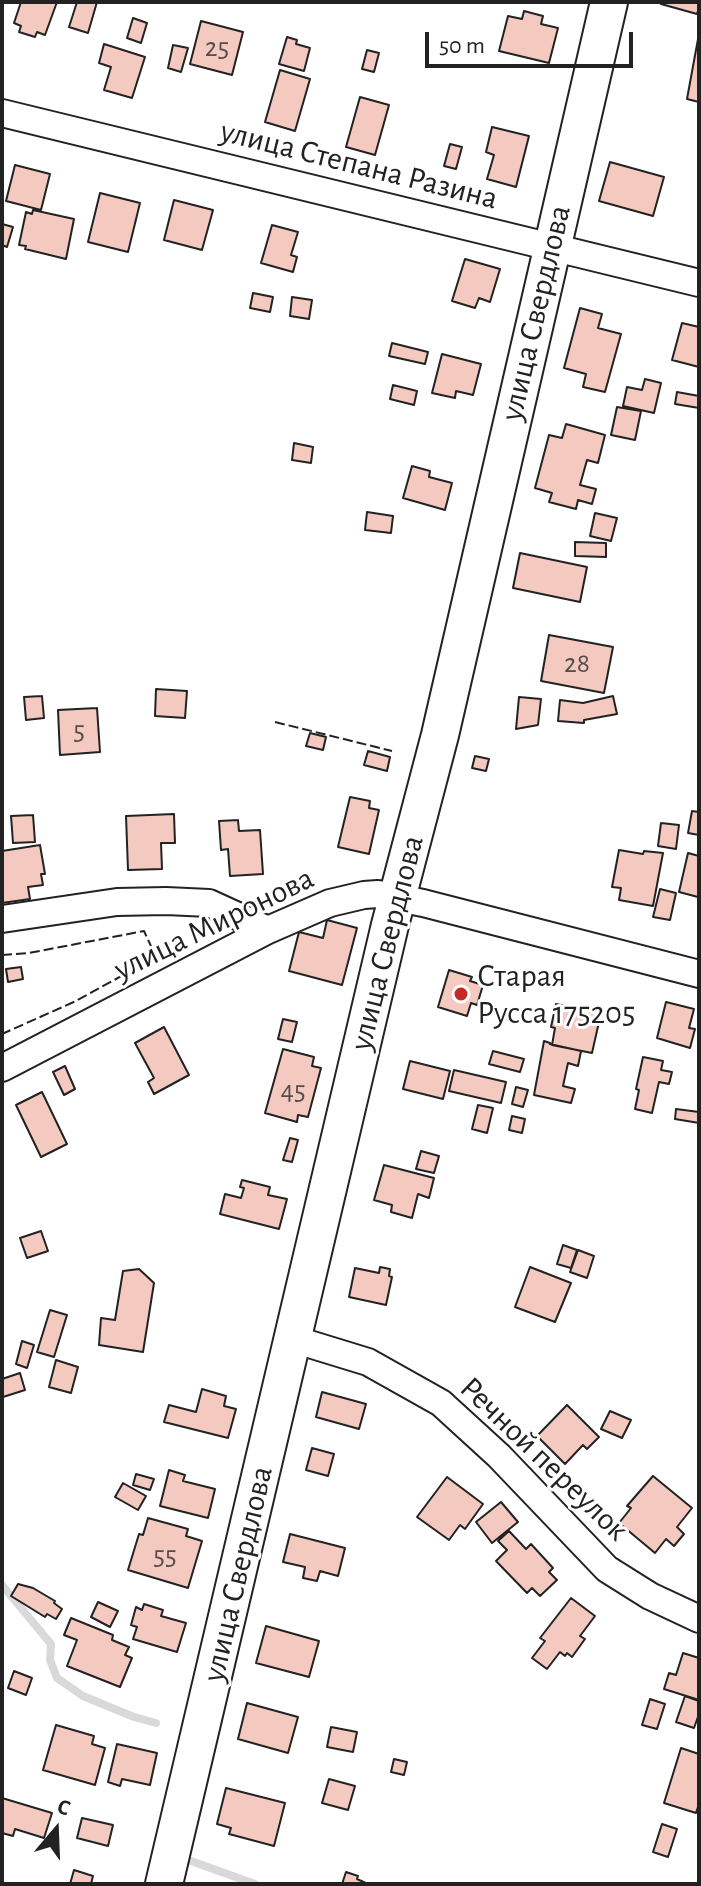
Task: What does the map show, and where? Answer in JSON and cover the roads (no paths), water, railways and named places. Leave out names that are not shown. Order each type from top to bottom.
[{"type":"street","name":"улица Свердлова","points":[[164,1884],[397,899],[440,735],[609,2]]},
{"type":"street","name":"улица Степана Разина","points":[[2,113],[699,283]]},
{"type":"street","name":"улица Миронова","points":[[2,1068],[268,930],[330,903],[378,894],[699,974]]},
{"type":"street","points":[[2,919],[117,902],[166,901],[209,903],[268,930]]},
{"type":"street","name":"Речной переулок","points":[[293,1339],[368,1362],[441,1403],[499,1456],[607,1569],[650,1596],[699,1619]]},
{"type":"waterway","points":[[2,1585],[51,1644],[50,1660],[57,1678],[83,1696],[156,1723]]},
{"type":"waterway","points":[[191,1861],[255,1884]]},
{"type":"place","name":"Старая Русса 175205","points":[[461,994]]}]
